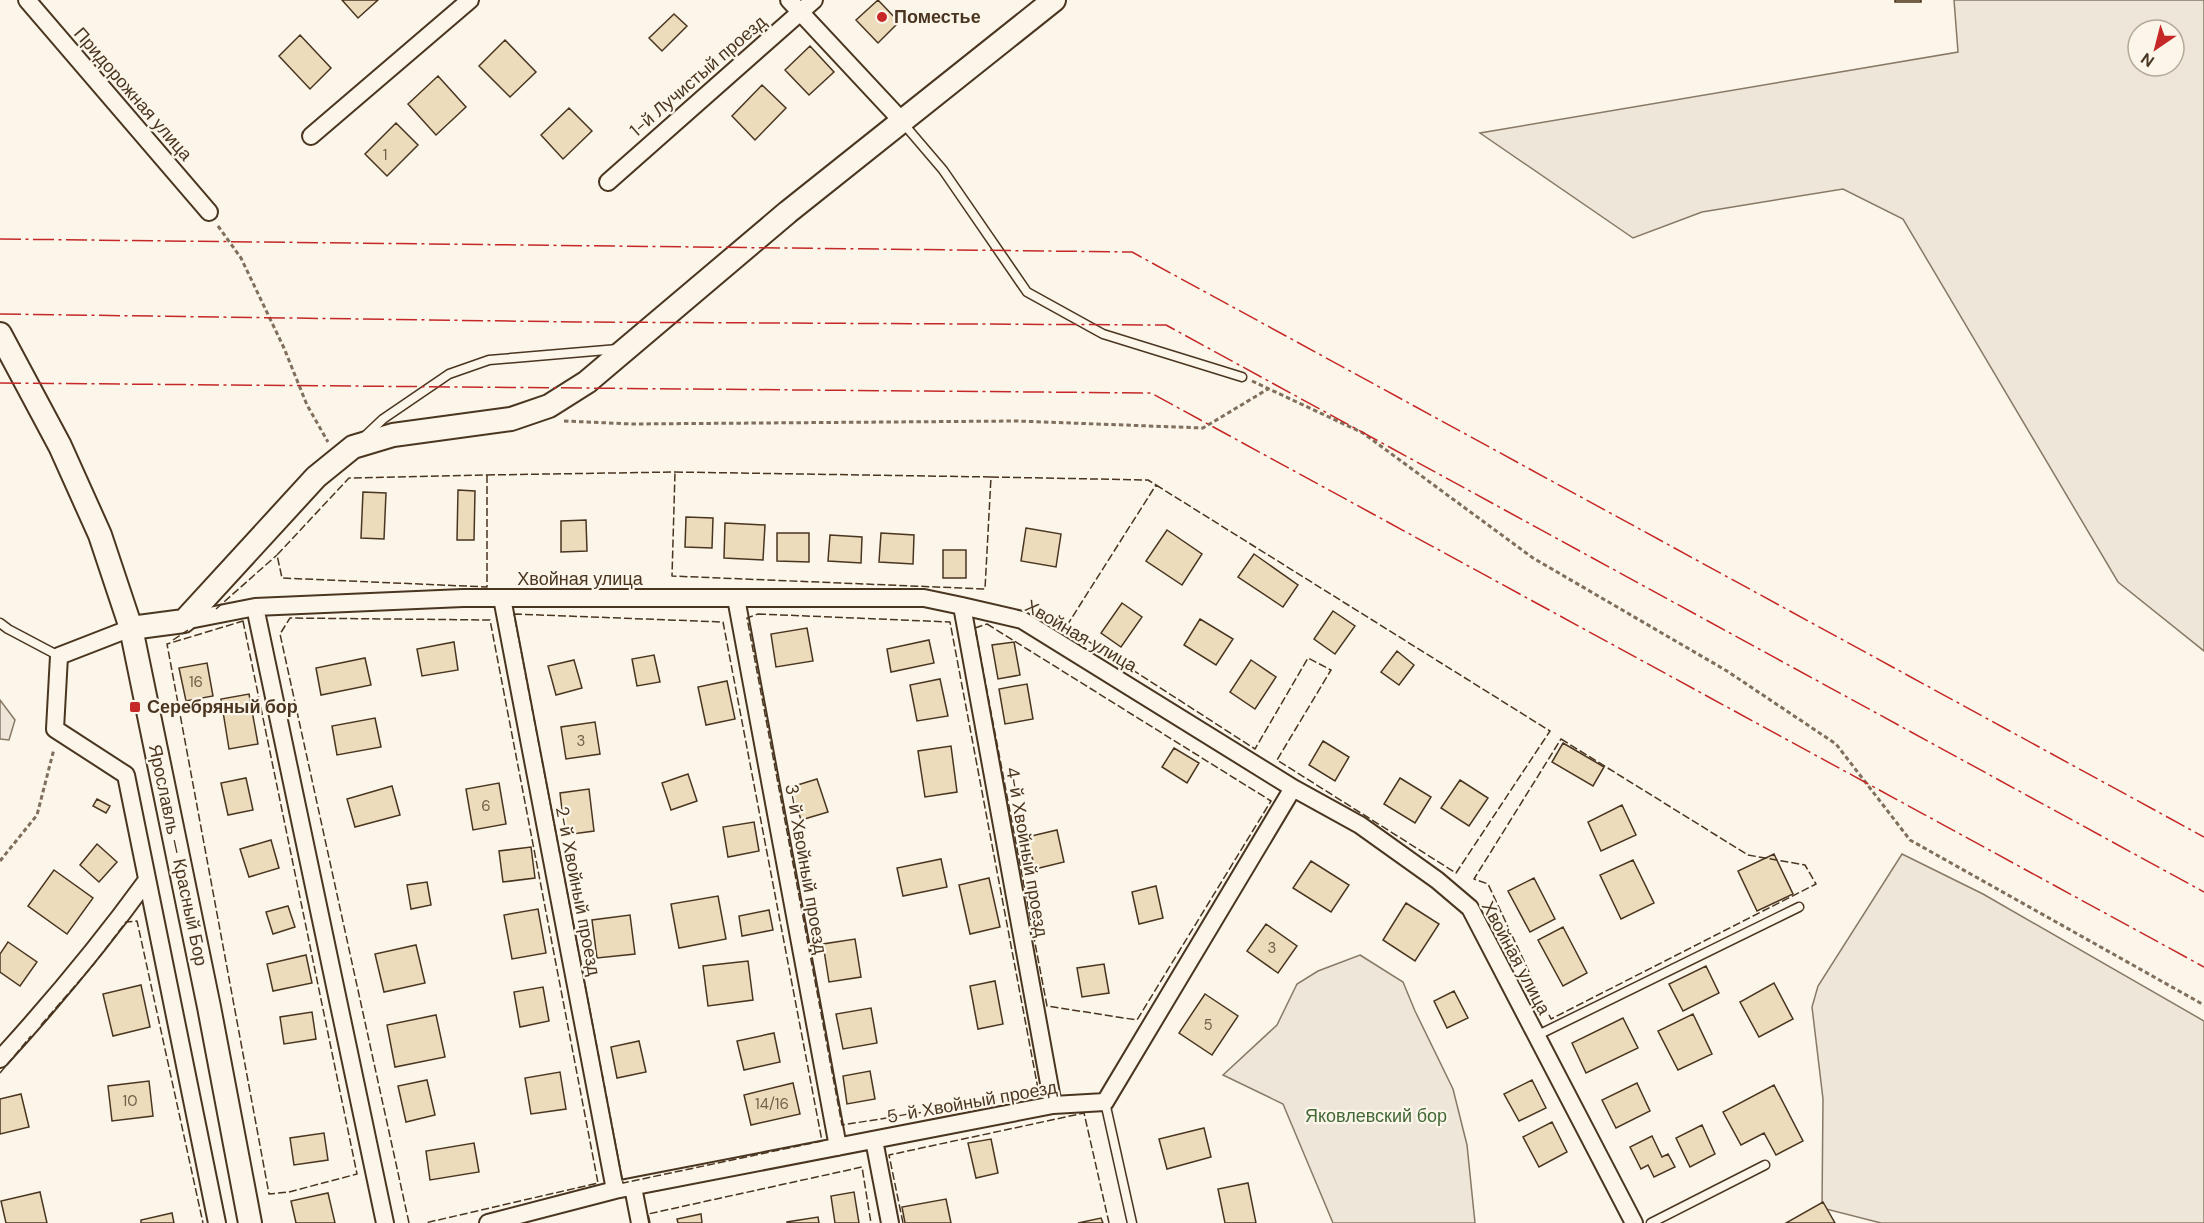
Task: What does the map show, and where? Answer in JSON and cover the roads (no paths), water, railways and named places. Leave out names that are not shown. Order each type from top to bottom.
[{"type":"street","name":"Придорожная улица","points":[[27,0],[209,212]]},
{"type":"street","points":[[311,136],[470,0]]},
{"type":"street","name":"1-й Лучистый проезд","points":[[608,182],[795,6],[814,0]]},
{"type":"street","points":[[217,1223],[126,775],[55,729],[59,656],[131,628],[184,621],[316,477],[346,453],[393,435],[511,419],[549,406],[587,382],[788,212],[1054,0]]},
{"type":"street","points":[[795,6],[901,120]]},
{"type":"street","name":"Ярославль — Красный Бор","points":[[0,334],[60,446],[100,535],[131,628],[209,1007],[250,1223]]},
{"type":"street","name":"Хвойная улица","points":[[184,621],[255,608],[502,598],[924,598],[1022,620],[1293,788],[1360,825],[1437,880],[1470,908],[1634,1223]]},
{"type":"street","name":"2-й Хвойный проезд","points":[[502,598],[615,1190]]},
{"type":"street","name":"3-й Хвойный проезд","points":[[736,598],[838,1147]]},
{"type":"street","name":"4-й Хвойный проезд","points":[[962,606],[1053,1106]]},
{"type":"street","points":[[255,608],[385,1223]]},
{"type":"street","points":[[1106,1102],[1293,788]]},
{"type":"street","points":[[0,1059],[121,916],[147,880]]},
{"type":"street","name":"5-й Хвойный проезд","points":[[488,1223],[615,1190],[1053,1106],[1106,1102]]},
{"type":"street","points":[[874,1140],[890,1223]]},
{"type":"street","points":[[633,1187],[640,1223]]},
{"type":"lane","points":[[901,120],[943,170],[1026,292],[1103,334],[1242,377]]},
{"type":"lane","points":[[346,453],[382,419],[449,374],[489,360],[627,348]]},
{"type":"lane","points":[[0,622],[8,629],[59,656]]},
{"type":"lane","points":[[1536,1036],[1799,907]]},
{"type":"lane","points":[[1106,1102],[1132,1223]]},
{"type":"lane","points":[[1651,1223],[1765,1165]]},
{"type":"place","name":"Поместье","points":[[882,17]]},
{"type":"place","name":"Серебряный бор","points":[[135,707]]},
{"type":"park label","name":"Яковлевский бор","points":[[1376,1116]]}]
